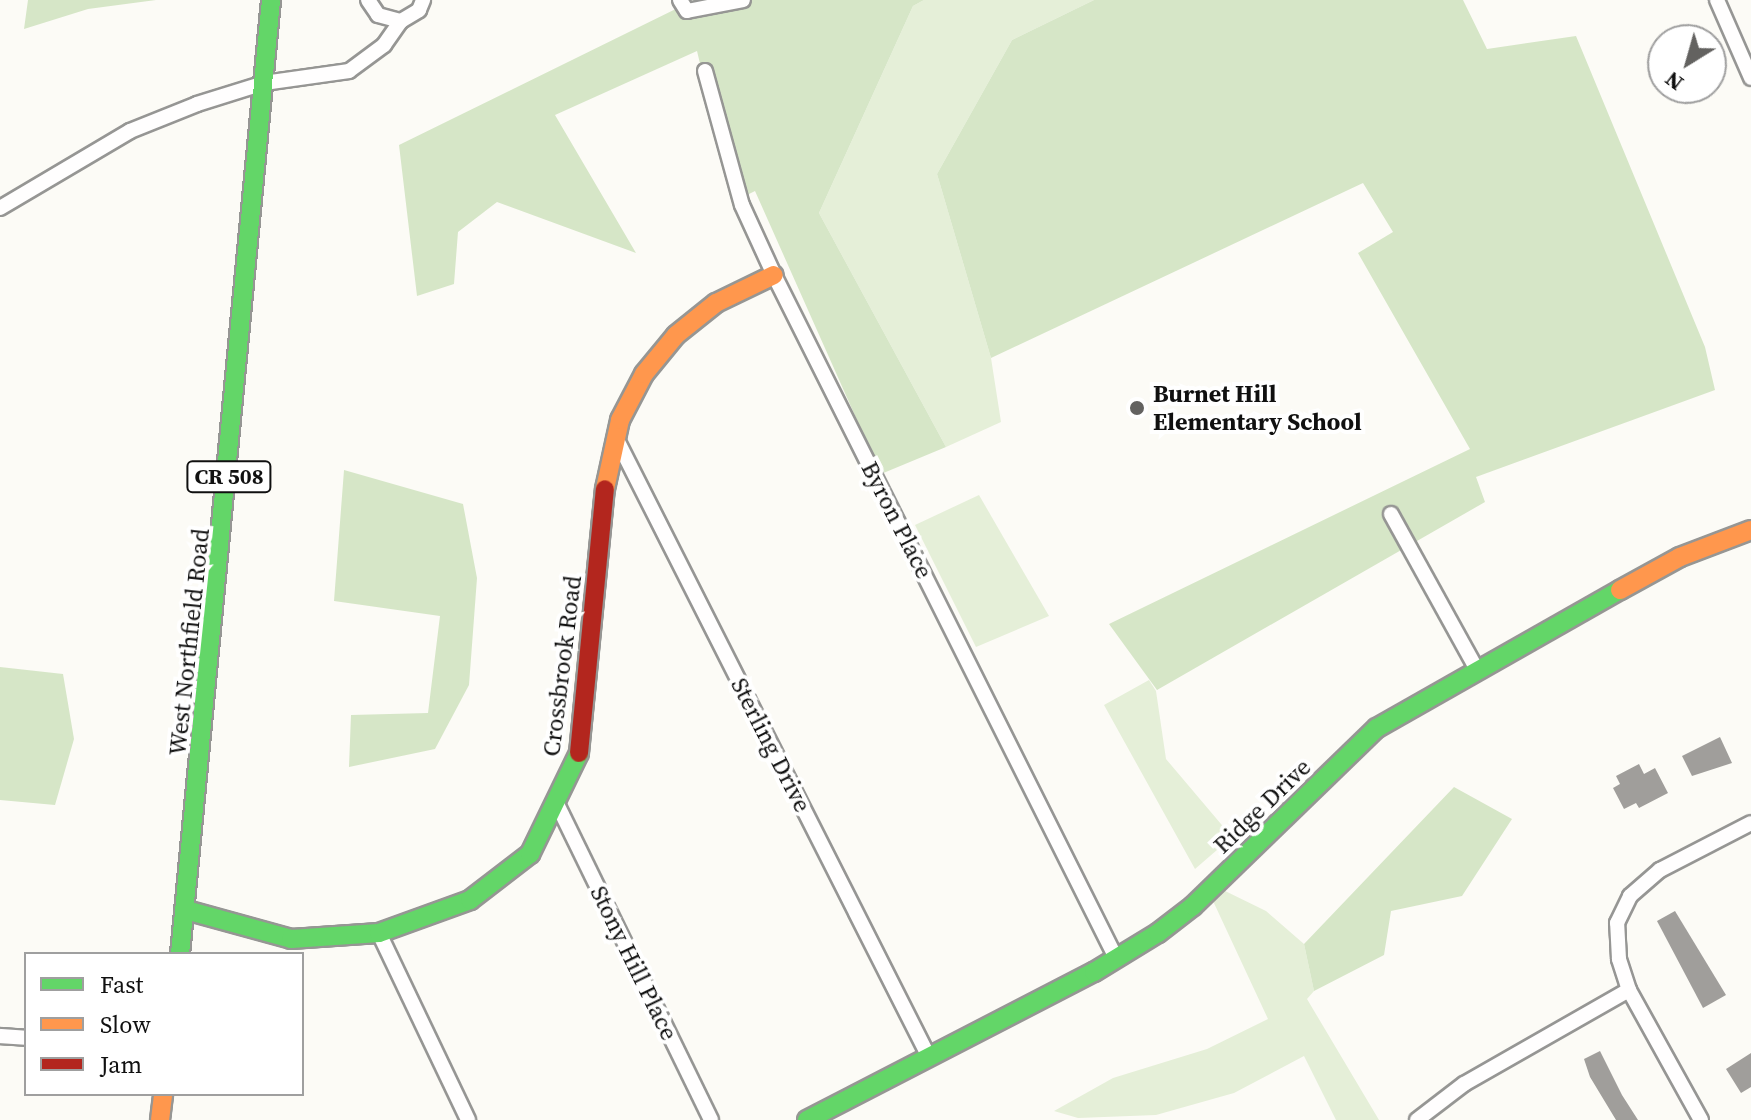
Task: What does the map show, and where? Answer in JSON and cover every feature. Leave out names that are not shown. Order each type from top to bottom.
[{"type":"street","name":"West Northfield Road","points":[[180,952],[271,0]]},
{"type":"street","points":[[368,0],[378,15],[401,21]]},
{"type":"street","points":[[0,208],[130,131],[264,83],[349,71],[384,45],[401,21],[419,10],[423,0]]},
{"type":"street","points":[[684,6],[743,0]]},
{"type":"street","points":[[1717,0],[1751,78]]},
{"type":"street","name":"Byron Place","points":[[705,71],[742,205],[774,275],[1116,958]]},
{"type":"street","name":"Crossbrook Road","points":[[186,910],[291,939],[379,933],[490,889],[530,854],[558,806],[578,761],[585,721],[607,469],[615,436],[637,385],[676,335],[716,303],[774,275]]},
{"type":"street","name":"Sterling Drive","points":[[615,436],[928,1055]]},
{"type":"street","points":[[1391,514],[1476,668]]},
{"type":"street","name":"Ridge Drive","points":[[807,1120],[1116,958],[1193,906],[1377,728],[1476,668],[1680,557],[1751,530]]},
{"type":"street","name":"Stony Hill Place","points":[[558,806],[711,1120]]},
{"type":"street","points":[[1701,1120],[1629,990],[1619,959],[1617,923],[1630,896],[1660,870],[1751,823]]},
{"type":"street","points":[[379,933],[468,1120]]},
{"type":"street","points":[[1417,1120],[1464,1084],[1629,990]]},
{"type":"street","points":[[0,1036],[24,1038]]},
{"type":"street","points":[[160,1120],[163,1096]]},
{"type":"green space","points":[[28,0],[156,0],[88,9],[24,29]]},
{"type":"green space","points":[[694,0],[924,0],[913,6],[819,213],[946,447],[881,474],[755,191],[733,202],[697,51],[555,115],[636,253],[497,202],[458,232],[454,284],[417,296],[399,145]]},
{"type":"green space","points":[[924,0],[1094,0],[1012,40],[937,174],[991,358],[1001,422],[946,447],[819,213],[913,6]]},
{"type":"green space","points":[[1094,0],[1463,0],[1487,49],[1576,36],[1705,347],[1715,390],[1476,477],[1485,502],[1157,690],[1109,624],[1470,449],[1358,253],[1393,232],[1363,183],[991,358],[937,174],[1012,40]]},
{"type":"green space","points":[[344,470],[463,504],[477,578],[469,685],[435,749],[349,767],[351,715],[428,713],[440,616],[334,601]]},
{"type":"green space","points":[[979,495],[1049,616],[976,647],[915,525]]},
{"type":"green space","points":[[0,667],[63,674],[74,739],[55,805],[0,800]]},
{"type":"green space","points":[[1149,680],[1156,691],[1166,759],[1232,837],[1195,869],[1104,705]]},
{"type":"green space","points":[[1454,787],[1512,819],[1462,896],[1391,911],[1384,955],[1314,991],[1304,944]]},
{"type":"green space","points":[[1219,888],[1266,911],[1304,944],[1314,991],[1307,999],[1379,1120],[1336,1120],[1304,1056],[1234,1093],[1156,1115],[1078,1118],[1054,1111],[1113,1078],[1207,1049],[1268,1019],[1213,901]]},
{"type":"building","points":[[1720,737],[1732,763],[1692,776],[1682,756]]},
{"type":"building","points":[[1639,764],[1644,774],[1655,768],[1668,793],[1639,808],[1636,803],[1624,809],[1613,788],[1620,784],[1616,776]]},
{"type":"building","points":[[1675,911],[1726,995],[1703,1008],[1657,921]]},
{"type":"building","points":[[1600,1051],[1638,1120],[1616,1120],[1590,1077],[1584,1059]]},
{"type":"building","points":[[1751,1053],[1751,1087],[1741,1093],[1726,1069]]},
{"type":"traffic: fast","points":[[180,952],[271,0]]},
{"type":"traffic: fast","points":[[807,1120],[1094,972],[1158,933],[1193,906],[1377,728],[1620,590]]},
{"type":"traffic: fast","points":[[186,910],[291,939],[379,933],[470,900],[530,854],[579,753]]},
{"type":"traffic: slow","points":[[605,489],[620,420],[644,374],[676,335],[716,303],[774,275]]},
{"type":"traffic: slow","points":[[1620,590],[1680,557],[1751,530]]},
{"type":"traffic: slow","points":[[160,1120],[163,1096]]},
{"type":"traffic: jam","points":[[579,753],[605,489]]},
{"type":"place","name":"Burnet Hill Elementary School","points":[[1137,408]]}]
